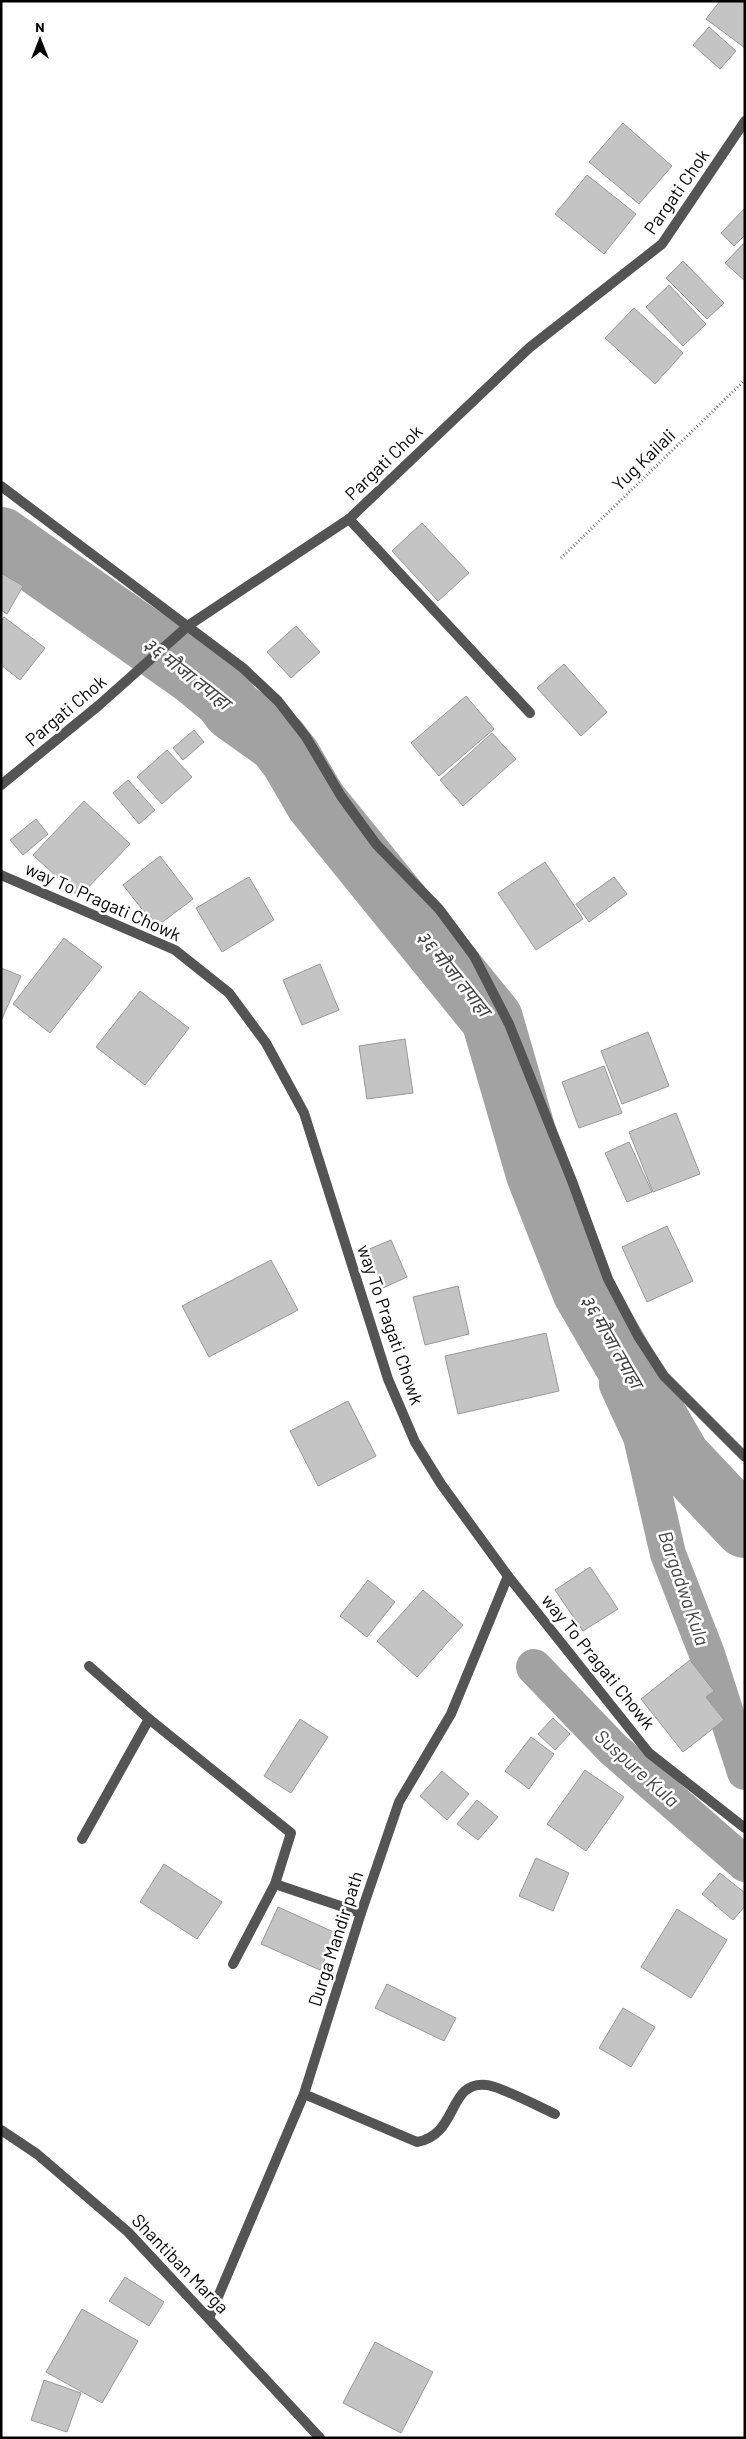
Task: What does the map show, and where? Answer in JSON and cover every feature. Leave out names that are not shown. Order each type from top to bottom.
[{"type":"street","name":"Pargati Chok","points":[[1,785],[49,747],[189,625],[349,519],[529,348],[662,244],[745,121]]},
{"type":"street","points":[[1,486],[189,625],[243,668],[278,701],[306,737],[341,796],[376,844],[439,910],[474,956],[509,1024],[572,1181],[608,1279],[638,1336],[664,1376],[745,1458]]},
{"type":"street","points":[[349,519],[530,713]]},
{"type":"street","name":"way To Pragati Chowk","points":[[1,875],[175,950],[229,993],[266,1043],[304,1113],[388,1379],[415,1442],[441,1484],[508,1576],[649,1753],[745,1828]]},
{"type":"street","name":"Durga Mandir path","points":[[209,2318],[304,2094],[361,1913],[399,1802],[451,1714],[508,1576]]},
{"type":"street","points":[[90,1666],[149,1719],[291,1833],[276,1884],[233,1964]]},
{"type":"street","points":[[82,1839],[149,1719]]},
{"type":"street","points":[[276,1884],[361,1913]]},
{"type":"street","points":[[304,2094],[417,2142],[428,2140],[441,2131],[464,2091],[472,2086],[488,2084],[555,2114]]},
{"type":"street","name":"Shantiban Marga","points":[[1,2130],[37,2154],[128,2232],[320,2438]]},
{"type":"path","name":"Yug Kailali","points":[[560,558],[745,380]]},
{"type":"building","points":[[720,1],[745,1],[745,48],[706,19]]},
{"type":"building","points":[[709,27],[736,51],[720,69],[693,45]]},
{"type":"building","points":[[623,123],[672,166],[639,204],[589,162]]},
{"type":"building","points":[[587,175],[636,214],[604,254],[555,214]]},
{"type":"building","points":[[745,208],[745,235],[734,246],[721,233]]},
{"type":"building","points":[[745,242],[745,281],[725,263]]},
{"type":"building","points":[[683,261],[724,303],[707,319],[666,278]]},
{"type":"building","points":[[669,285],[706,324],[683,346],[646,307]]},
{"type":"building","points":[[634,308],[683,353],[655,384],[605,338]]},
{"type":"building","points":[[422,523],[469,573],[438,601],[392,551]]},
{"type":"building","points":[[1,573],[23,586],[7,614],[1,610]]},
{"type":"building","points":[[4,617],[45,648],[20,680],[1,665],[1,621]]},
{"type":"building","points":[[296,626],[320,652],[291,678],[267,652]]},
{"type":"building","points":[[564,664],[607,712],[581,736],[537,688]]},
{"type":"building","points":[[466,696],[494,729],[439,776],[411,743]]},
{"type":"building","points":[[194,730],[204,742],[183,760],[173,748]]},
{"type":"building","points":[[492,733],[516,759],[463,806],[440,780]]},
{"type":"building","points":[[167,750],[192,777],[162,804],[137,777]]},
{"type":"building","points":[[128,780],[155,810],[139,824],[113,793]]},
{"type":"building","points":[[84,801],[130,844],[79,897],[33,855]]},
{"type":"building","points":[[36,819],[48,834],[23,855],[10,840]]},
{"type":"building","points":[[160,856],[193,899],[156,927],[123,885]]},
{"type":"building","points":[[545,862],[583,919],[536,950],[498,893]]},
{"type":"building","points":[[249,877],[274,920],[222,952],[196,908]]},
{"type":"building","points":[[614,877],[627,894],[589,922],[576,904]]},
{"type":"building","points":[[64,938],[102,967],[50,1033],[13,1004]]},
{"type":"building","points":[[320,964],[339,1010],[302,1025],[283,980]]},
{"type":"building","points":[[1,968],[21,976],[1,1021]]},
{"type":"building","points":[[140,991],[189,1028],[145,1085],[96,1047]]},
{"type":"building","points":[[648,1032],[669,1086],[622,1104],[601,1051]]},
{"type":"building","points":[[405,1039],[413,1093],[367,1099],[359,1046]]},
{"type":"building","points":[[604,1066],[622,1113],[579,1128],[562,1082]]},
{"type":"building","points":[[676,1113],[700,1174],[653,1192],[629,1132]]},
{"type":"building","points":[[629,1142],[652,1192],[627,1202],[605,1153]]},
{"type":"building","points":[[667,1226],[693,1281],[647,1302],[622,1247]]},
{"type":"building","points":[[391,1240],[407,1277],[383,1288],[367,1250]]},
{"type":"building","points":[[271,1260],[298,1310],[209,1357],[182,1306]]},
{"type":"building","points":[[458,1286],[469,1334],[425,1345],[413,1297]]},
{"type":"building","points":[[546,1333],[559,1391],[458,1414],[445,1356]]},
{"type":"building","points":[[348,1401],[376,1456],[318,1486],[290,1431]]},
{"type":"building","points":[[590,1567],[618,1609],[583,1631],[555,1590]]},
{"type":"building","points":[[368,1580],[395,1602],[367,1637],[340,1616]]},
{"type":"building","points":[[423,1590],[463,1625],[417,1677],[377,1641]]},
{"type":"building","points":[[690,1660],[714,1691],[706,1697],[724,1720],[683,1752],[641,1699]]},
{"type":"building","points":[[553,1718],[570,1734],[555,1750],[538,1734]]},
{"type":"building","points":[[300,1719],[328,1737],[291,1793],[264,1776]]},
{"type":"building","points":[[531,1737],[554,1754],[529,1789],[505,1771]]},
{"type":"building","points":[[585,1770],[624,1797],[586,1851],[547,1824]]},
{"type":"building","points":[[442,1771],[469,1794],[447,1820],[420,1796]]},
{"type":"building","points":[[477,1800],[498,1817],[478,1840],[457,1824]]},
{"type":"building","points":[[536,1858],[569,1873],[553,1911],[519,1896]]},
{"type":"building","points":[[164,1864],[222,1902],[197,1939],[140,1902]]},
{"type":"building","points":[[720,1873],[745,1893],[745,1906],[733,1920],[702,1894]]},
{"type":"building","points":[[278,1907],[336,1933],[320,1970],[261,1944]]},
{"type":"building","points":[[677,1909],[727,1940],[691,1998],[641,1967]]},
{"type":"building","points":[[387,1984],[456,2018],[444,2041],[375,2008]]},
{"type":"building","points":[[623,2008],[655,2027],[631,2067],[599,2048]]},
{"type":"building","points":[[125,2277],[164,2302],[149,2326],[109,2301]]},
{"type":"building","points":[[82,2309],[138,2341],[102,2403],[46,2372]]},
{"type":"building","points":[[375,2342],[433,2372],[401,2433],[343,2403]]},
{"type":"building","points":[[44,2380],[81,2393],[67,2432],[31,2420]]},
{"type":"waterway","name":"३६ मौजा तपाहा","points":[[1,538],[196,675],[224,698],[233,710],[278,742],[291,759],[316,802],[492,1019],[537,1174],[583,1291],[680,1458],[745,1527]]},
{"type":"waterway","name":"Bargadwa Kula","points":[[616,1347],[617,1385],[641,1437],[668,1554],[707,1654],[745,1772]]},
{"type":"waterway","name":"Suspure Kula","points":[[534,1667],[613,1749],[745,1864]]}]
